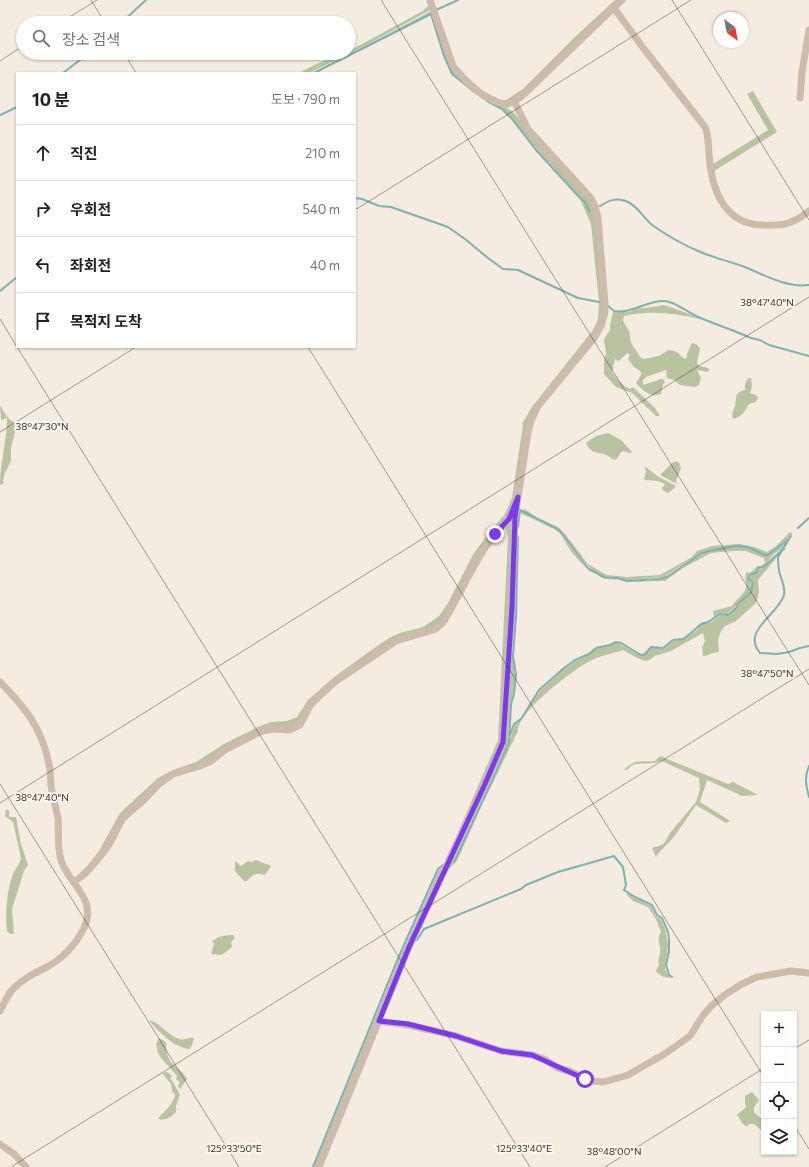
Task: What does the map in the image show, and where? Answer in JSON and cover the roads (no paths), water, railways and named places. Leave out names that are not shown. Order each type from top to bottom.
[{"type":"street","points":[[430,0],[453,66],[468,83],[484,96],[500,103],[507,104],[521,97],[622,0]]},
{"type":"street","points":[[614,8],[705,127],[708,135],[711,172],[716,191],[731,214],[743,221],[759,225],[780,225],[797,220],[809,211]]},
{"type":"street","points":[[800,98],[802,72],[809,30]]},
{"type":"street","points":[[319,1167],[409,947],[503,742],[512,607],[515,517],[528,432],[538,406],[598,332],[603,319],[605,304],[598,218],[593,201],[528,129],[514,101]]},
{"type":"street","points":[[74,882],[86,873],[109,845],[123,818],[146,798],[158,785],[173,774],[211,761],[225,750],[262,732],[273,729],[289,730],[300,725],[311,704],[336,682],[396,641],[436,628],[444,621],[483,550],[509,519],[518,497]]},
{"type":"street","points":[[0,682],[25,709],[36,724],[45,746],[50,765],[51,784],[57,816],[60,859],[65,870],[81,891],[86,903],[88,916],[84,927],[72,947],[46,968],[25,979],[12,989],[0,1011]]},
{"type":"street","points":[[379,1021],[408,1024],[456,1036],[501,1051],[532,1055],[592,1081],[604,1082],[628,1075],[666,1053],[690,1036],[711,1006],[742,984],[757,977],[791,971],[809,973]]},
{"type":"street","points":[[0,1144],[14,1154],[26,1167]]},
{"type":"waterway","points":[[129,16],[146,0]]},
{"type":"waterway","points":[[436,10],[458,0]]},
{"type":"waterway","points":[[356,52],[431,14],[444,56],[452,74],[477,94]]},
{"type":"waterway","points":[[64,72],[80,60]]},
{"type":"waterway","points":[[316,72],[340,60]]},
{"type":"waterway","points":[[487,101],[502,109],[512,119],[536,150],[585,202],[590,212]]},
{"type":"waterway","points":[[0,115],[16,107]]},
{"type":"waterway","points":[[356,198],[379,206],[391,207],[448,227],[503,269],[518,270],[578,298],[599,302]]},
{"type":"waterway","points":[[600,206],[612,200],[619,199],[626,201],[631,203],[655,227],[693,249],[783,282],[809,285]]},
{"type":"waterway","points":[[0,291],[16,278]]},
{"type":"waterway","points":[[607,305],[614,311],[627,311],[658,301],[668,301],[696,316],[751,338],[760,340],[769,345],[809,356]]},
{"type":"waterway","points":[[518,527],[520,510],[559,530],[589,569],[604,577],[618,578],[627,581],[667,577],[700,554],[736,546],[748,547],[768,555],[788,540]]},
{"type":"waterway","points":[[798,528],[809,518]]},
{"type":"waterway","points":[[791,536],[778,557],[784,595],[758,630],[755,637],[755,645],[760,653],[777,654],[809,646]]},
{"type":"waterway","points":[[454,862],[509,742],[511,704],[514,694],[516,675],[513,656],[516,617],[518,537]]},
{"type":"waterway","points":[[510,735],[514,724],[521,719],[539,690],[575,660],[589,654],[596,648],[616,642],[621,643],[641,655],[645,654],[651,647],[663,648],[673,640],[683,639],[701,624],[708,622],[720,614],[728,615],[737,607],[738,604],[751,592],[753,583],[748,578],[749,575],[756,573],[758,568],[765,566],[784,549]]},
{"type":"waterway","points":[[809,766],[806,774],[809,797]]},
{"type":"waterway","points":[[417,940],[424,929],[521,889],[526,885],[558,872],[614,856],[623,867],[626,885],[624,890],[652,905],[657,915],[662,918],[668,932],[669,940],[669,951],[666,965],[669,975],[672,977]]},
{"type":"waterway","points":[[313,1167],[399,956],[438,869],[443,865]]}]
